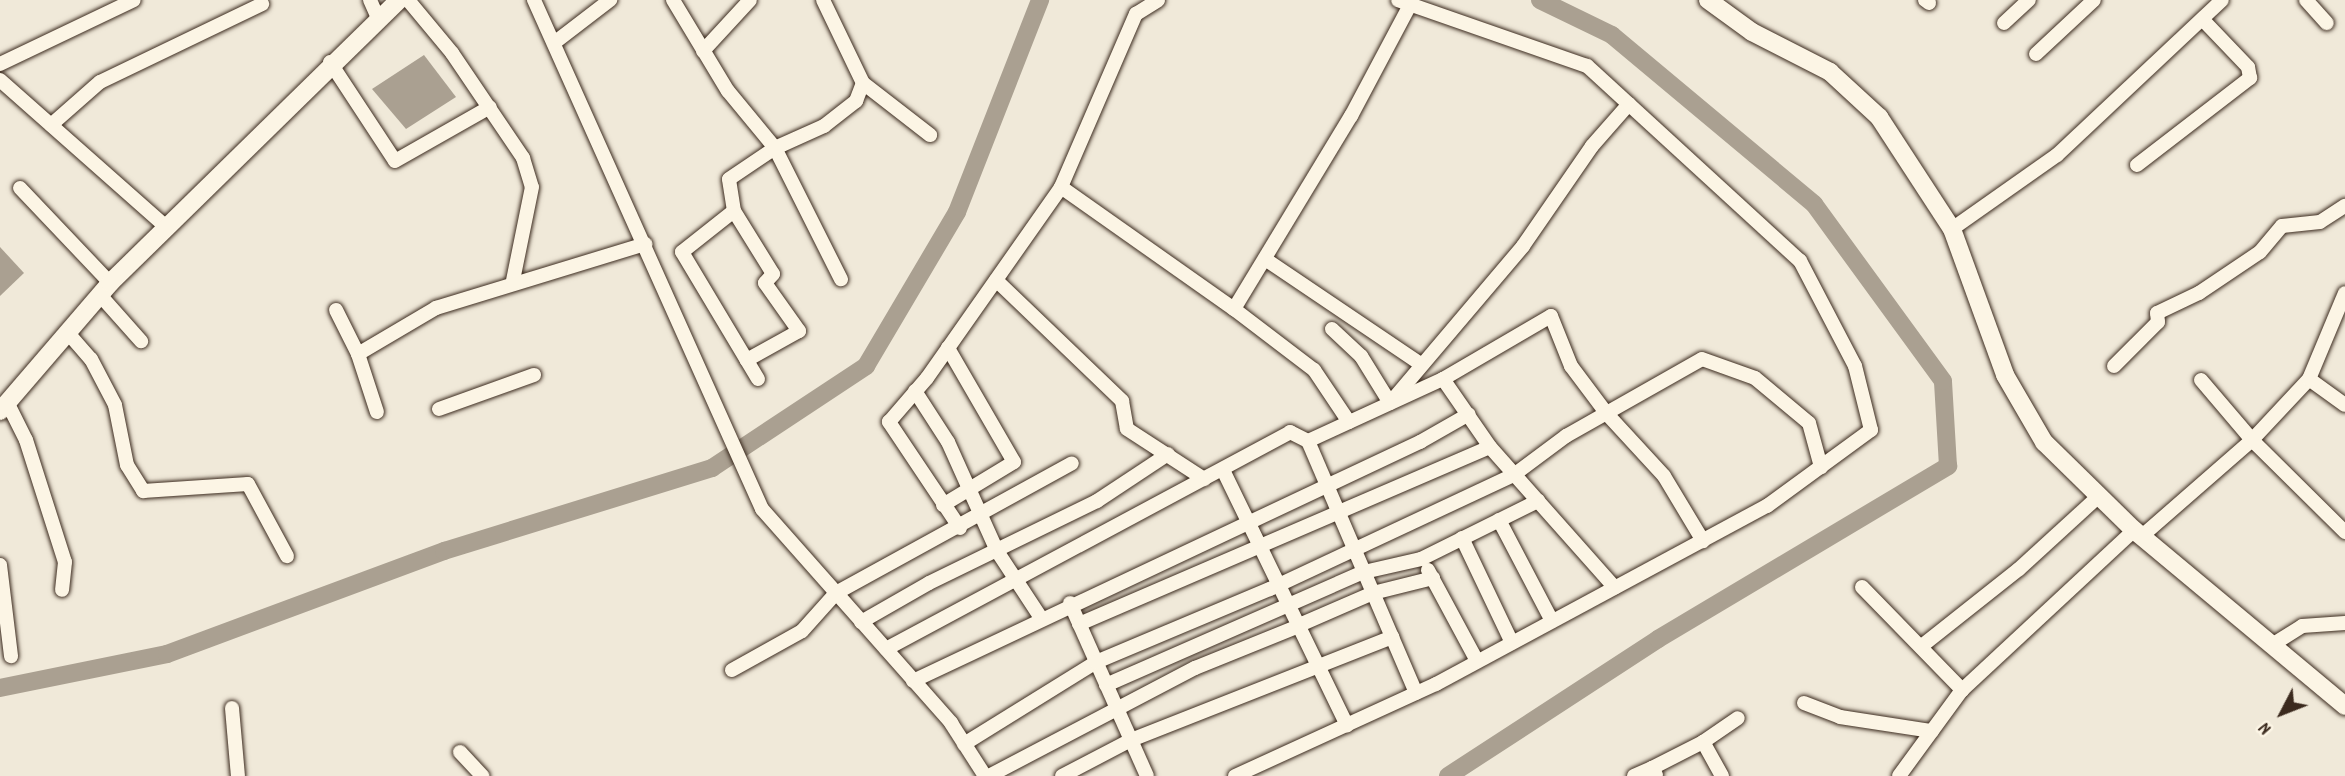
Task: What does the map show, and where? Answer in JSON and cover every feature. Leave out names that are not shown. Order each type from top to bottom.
[{"type":"main road","points":[[4,406],[105,289],[330,62],[399,0]]},
{"type":"main road","points":[[1708,0],[1752,32],[1829,72],[1879,117],[1952,229],[2005,375],[2044,442],[2138,533],[2345,706]]},
{"type":"street","points":[[0,64],[134,0]]},
{"type":"street","points":[[370,0],[378,19]]},
{"type":"street","points":[[408,0],[490,107],[523,158],[532,187],[513,280]]},
{"type":"street","points":[[534,0],[645,244],[696,369],[762,509],[914,681],[987,776],[1195,668],[1373,593],[1433,578]]},
{"type":"street","points":[[554,43],[610,0]]},
{"type":"street","points":[[673,0],[703,51],[763,139],[775,148],[841,279]]},
{"type":"street","points":[[703,51],[750,0]]},
{"type":"street","points":[[823,0],[863,83],[930,135]]},
{"type":"street","points":[[960,528],[889,422],[948,348],[1061,187],[1136,14],[1157,0]]},
{"type":"street","points":[[2004,23],[2029,0]]},
{"type":"street","points":[[2036,54],[2094,0]]},
{"type":"street","points":[[1952,229],[2057,155],[2204,21],[2222,0]]},
{"type":"street","points":[[2306,0],[2326,23]]},
{"type":"street","points":[[1234,309],[1351,116],[1404,3],[1587,66],[1629,104],[1800,261],[1855,366],[1871,430],[1767,506],[1703,541],[1416,693],[1235,776]]},
{"type":"street","points":[[51,125],[100,82],[262,4]]},
{"type":"street","points":[[2137,165],[2250,78],[2248,67],[2204,21]]},
{"type":"street","points":[[330,62],[395,161],[490,107]]},
{"type":"street","points":[[0,80],[167,228]]},
{"type":"street","points":[[747,360],[799,331],[765,283],[773,274],[734,211],[729,179],[775,148],[824,126],[856,101],[863,83]]},
{"type":"street","points":[[1390,403],[1523,246],[1591,146],[1629,104]]},
{"type":"street","points":[[1061,187],[1234,309],[1314,370],[1349,422]]},
{"type":"street","points":[[20,188],[105,289],[141,341]]},
{"type":"street","points":[[2114,366],[2158,322],[2157,313],[2199,293],[2260,252],[2282,226],[2320,222],[2345,206]]},
{"type":"street","points":[[734,211],[682,252],[758,379]]},
{"type":"street","points":[[358,354],[436,308],[513,280],[645,244]]},
{"type":"street","points":[[1265,259],[1422,365]]},
{"type":"street","points":[[996,280],[1122,401],[1127,429],[1204,479]]},
{"type":"street","points":[[1899,776],[1962,690],[2138,533],[2252,440],[2309,379],[2345,293]]},
{"type":"street","points":[[337,310],[358,354],[377,412]]},
{"type":"street","points":[[1308,441],[1443,379],[1551,316],[1570,366],[1606,414],[1664,476],[1703,541]]},
{"type":"street","points":[[1332,328],[1361,356],[1390,403]]},
{"type":"street","points":[[68,333],[91,359],[115,405],[127,465],[143,491],[248,484],[286,556]]},
{"type":"street","points":[[943,505],[1014,462],[948,348]]},
{"type":"street","points":[[964,744],[1096,662],[1279,585],[1515,474],[1606,414],[1702,359],[1755,378],[1809,423],[1821,467]]},
{"type":"street","points":[[439,409],[534,375]]},
{"type":"street","points":[[1443,379],[1490,447],[1615,588]]},
{"type":"street","points":[[2309,379],[2345,405]]},
{"type":"street","points":[[2201,380],[2252,440],[2345,532]]},
{"type":"street","points":[[915,391],[948,442],[997,551],[1014,581],[1041,618]]},
{"type":"street","points":[[4,406],[26,440],[65,562],[62,590]]},
{"type":"street","points":[[914,681],[1070,603],[1327,485],[1469,414]]},
{"type":"street","points":[[886,649],[1290,432],[1308,441],[1416,693]]},
{"type":"street","points":[[1079,624],[1490,447]]},
{"type":"street","points":[[861,622],[1097,501],[1168,454]]},
{"type":"street","points":[[732,670],[802,631],[836,593],[960,528],[1072,463]]},
{"type":"street","points":[[1223,470],[1289,607],[1301,624],[1347,726]]},
{"type":"street","points":[[1923,645],[2019,569],[2099,496]]},
{"type":"street","points":[[1106,685],[1364,572],[1421,559],[1538,500]]},
{"type":"street","points":[[1499,520],[1552,621]]},
{"type":"street","points":[[1462,538],[1512,643]]},
{"type":"street","points":[[1421,559],[1477,662]]},
{"type":"street","points":[[0,565],[11,656]]},
{"type":"street","points":[[1862,587],[1923,645],[1962,690]]},
{"type":"street","points":[[1070,603],[1147,776]]},
{"type":"street","points":[[2272,645],[2302,625],[2345,623]]},
{"type":"street","points":[[1062,776],[1131,740],[1392,637]]},
{"type":"street","points":[[1804,703],[1840,718],[1932,731]]},
{"type":"street","points":[[232,708],[238,776]]},
{"type":"street","points":[[1634,776],[1654,772],[1738,718]]},
{"type":"street","points":[[1703,742],[1722,776]]},
{"type":"street","points":[[460,752],[482,776]]},
{"type":"shaded area","points":[[424,55],[456,97],[406,129],[372,89]]},
{"type":"shaded area","points":[[0,247],[24,273],[0,296]]},
{"type":"waterway","points":[[0,688],[167,654],[444,551],[712,468],[866,366],[957,212],[1040,0]]},
{"type":"waterway","points":[[1448,776],[1658,639],[1948,466],[1943,381],[1814,204],[1612,35],[1540,0]]}]
